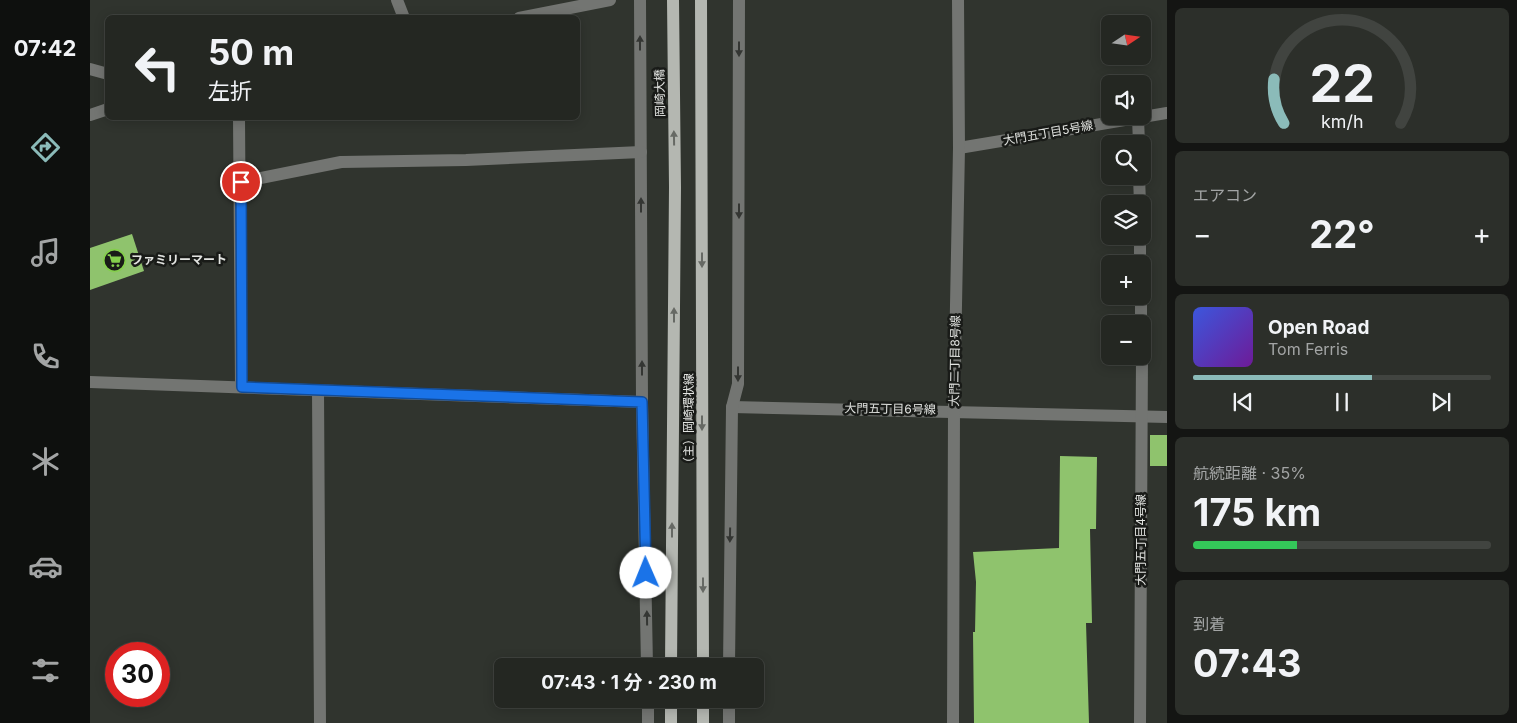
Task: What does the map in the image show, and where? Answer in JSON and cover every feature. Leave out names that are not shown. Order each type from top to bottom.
[{"type":"main road","name":"岡崎大橋","points":[[673,0],[675,187]]},
{"type":"main road","name":"（主）岡崎環状線","points":[[701,0],[703,658]]},
{"type":"main road","name":"（主）岡崎環状線","points":[[671,658],[675,187]]},
{"type":"main road","points":[[671,708],[671,723]]},
{"type":"main road","points":[[703,708],[703,723]]},
{"type":"street","points":[[397,0],[403,15]]},
{"type":"street","points":[[534,15],[610,0]]},
{"type":"street","points":[[640,0],[642,402],[648,658]]},
{"type":"street","points":[[729,658],[732,407],[738,384],[739,0]]},
{"type":"street","name":"大門二丁目8号線","points":[[953,723],[954,410],[959,148],[958,0]]},
{"type":"street","points":[[90,69],[105,73]]},
{"type":"street","points":[[90,115],[105,110]]},
{"type":"street","name":"大門五丁目5号線","points":[[1151,116],[1167,113]]},
{"type":"street","points":[[240,120],[242,387]]},
{"type":"street","name":"大門五丁目5号線","points":[[959,148],[1101,124]]},
{"type":"street","points":[[241,182],[341,162],[466,160],[641,152]]},
{"type":"street","name":"大門五丁目4号線","points":[[1140,723],[1142,365]]},
{"type":"street","points":[[90,382],[642,402]]},
{"type":"street","points":[[318,390],[320,723]]},
{"type":"street","name":"大門五丁目6号線","points":[[732,407],[954,410],[1167,417]]},
{"type":"street","points":[[648,708],[648,723]]},
{"type":"street","points":[[729,708],[729,723]]},
{"type":"building","name":"ファミリーマート","points":[[132,234],[144,271],[90,290],[90,248]]},
{"type":"building","points":[[1150,435],[1167,435],[1167,466],[1150,466]]},
{"type":"building","points":[[1060,456],[1097,457],[1096,529],[1090,529],[1092,623],[1086,623],[1089,723],[974,723],[973,632],[975,632],[976,582],[973,552],[1059,548]]},
{"type":"place","name":"ファミリーマート","points":[[115,260]]},
{"type":"route","points":[[241,182],[242,387],[642,402],[646,573]]}]
